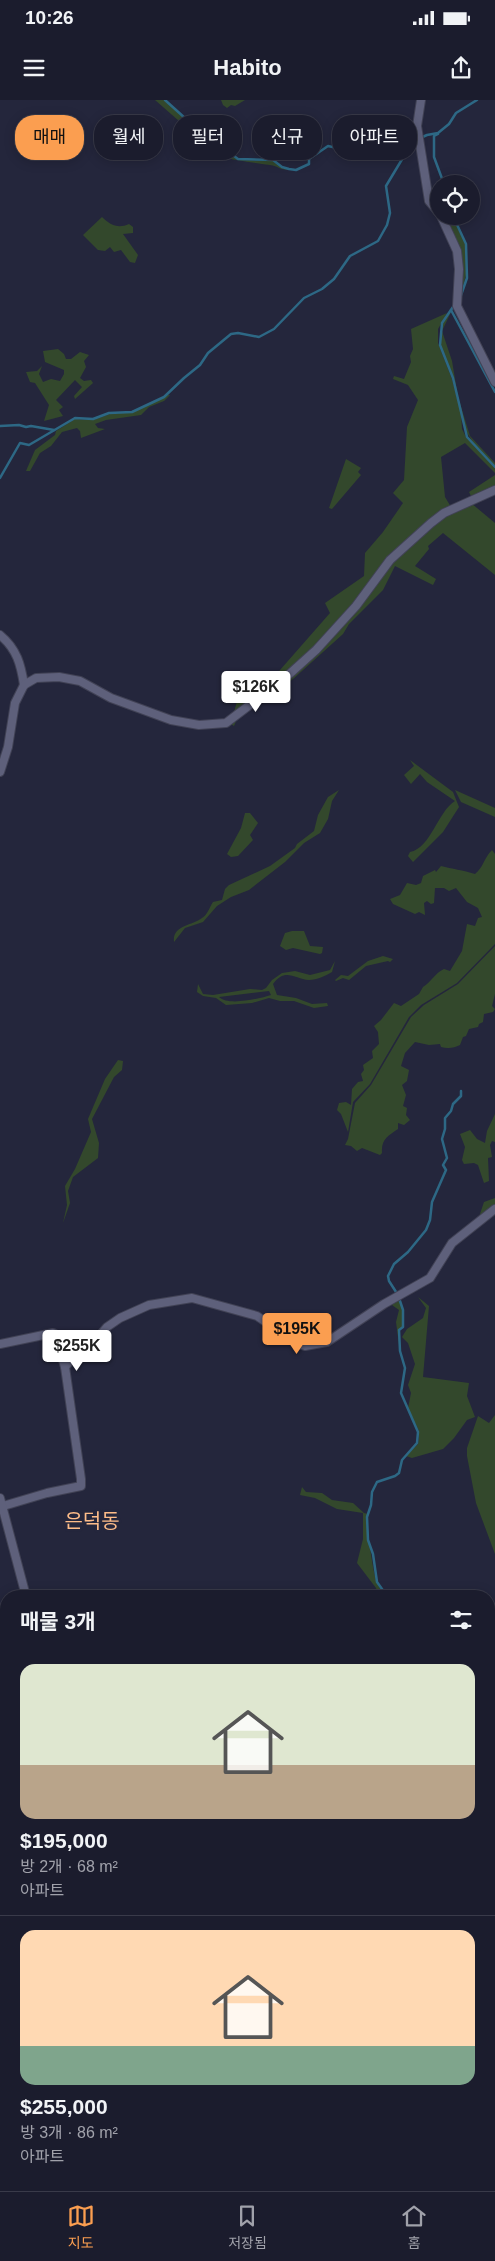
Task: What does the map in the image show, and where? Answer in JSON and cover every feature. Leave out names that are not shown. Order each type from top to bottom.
[{"type":"street","points":[[421,100],[418,126],[430,202]]},
{"type":"street","points":[[444,225],[456,251],[459,269],[457,306],[495,382]]},
{"type":"street","points":[[0,772],[8,747],[15,703],[24,685],[36,678],[72,679],[111,698],[170,720],[200,725],[226,723],[285,678],[316,650],[356,606],[390,560],[431,523],[444,513],[495,490]]},
{"type":"street","points":[[0,635],[12,646],[17,655],[24,685]]},
{"type":"street","points":[[65,1367],[76,1354],[96,1340],[107,1327],[120,1318],[149,1305],[192,1298],[257,1316],[296,1343],[305,1346],[326,1342],[391,1299],[430,1278],[452,1243],[495,1209]]},
{"type":"street","points":[[0,1344],[53,1332],[55,1334],[65,1367],[77,1438],[81,1486],[47,1493],[1,1507]]},
{"type":"street","points":[[0,1498],[24,1590]]},
{"type":"green space","points":[[155,100],[165,100],[182,115],[173,116]]},
{"type":"green space","points":[[221,100],[245,100],[227,108]]},
{"type":"green space","points":[[237,160],[273,161],[282,168],[289,170],[273,166]]},
{"type":"green space","points":[[102,217],[114,225],[129,224],[133,227],[133,233],[123,234],[138,255],[135,263],[130,262],[121,250],[114,252],[110,247],[105,251],[98,250],[83,235]]},
{"type":"green space","points":[[446,225],[456,225],[465,244],[467,271],[461,295],[462,275]]},
{"type":"green space","points":[[451,312],[442,331],[452,361],[458,397],[470,436],[495,463],[495,466],[474,444],[464,428],[454,378],[440,344],[442,324]]},
{"type":"green space","points":[[447,313],[438,329],[438,343],[452,379],[461,413],[462,429],[466,437],[495,468],[495,473],[465,443],[441,457],[445,497],[451,507],[443,511],[366,590],[317,645],[282,677],[234,712],[238,698],[273,678],[330,613],[325,603],[364,576],[365,553],[383,532],[403,503],[393,493],[404,480],[407,427],[418,400],[408,385],[393,379],[394,376],[404,379],[411,362],[410,356],[413,349],[411,329]]},
{"type":"green space","points":[[58,349],[64,354],[66,359],[71,359],[80,352],[89,355],[84,361],[86,367],[80,378],[84,381],[91,380],[93,383],[75,399],[74,396],[82,387],[75,380],[56,400],[63,407],[59,410],[63,416],[44,421],[49,405],[35,383],[30,382],[26,372],[37,371],[42,366],[39,374],[43,382],[51,379],[60,381],[64,370],[45,362],[43,351]]},
{"type":"green space","points":[[170,395],[164,401],[149,407],[141,415],[106,420],[95,424],[98,428],[105,429],[81,438],[80,431],[77,428],[62,432],[51,446],[40,453],[30,471],[26,471],[35,450],[55,435],[56,431],[75,419],[93,420],[110,414],[132,412]]},
{"type":"green space","points":[[346,459],[361,468],[358,472],[361,475],[332,509],[329,508]]},
{"type":"green space","points":[[495,475],[495,488],[472,498],[469,492]]},
{"type":"green space","points":[[471,503],[495,523],[495,575],[443,533],[428,546],[429,549],[415,566],[436,579],[433,585],[395,566],[383,590],[349,624],[343,634],[293,679],[237,719],[234,726],[231,724],[231,721],[357,610],[393,561],[445,516]]},
{"type":"green space","points":[[410,760],[453,792],[459,807],[443,832],[413,862],[408,856],[410,852],[423,844],[449,806],[455,801],[427,782],[420,774],[411,784],[404,775],[414,766]]},
{"type":"green space","points":[[339,790],[332,801],[328,819],[320,833],[304,843],[285,862],[249,890],[231,897],[217,906],[203,922],[185,928],[174,942],[176,932],[202,918],[213,902],[222,900],[225,889],[229,885],[270,866],[314,831],[318,815],[328,797]]},
{"type":"green space","points":[[455,790],[495,808],[495,817],[461,802]]},
{"type":"green space","points":[[245,813],[250,813],[258,823],[250,835],[253,840],[238,856],[231,857],[227,854],[241,828]]},
{"type":"green space","points":[[492,850],[495,854],[495,944],[457,983],[421,1005],[409,1017],[370,1084],[353,1102],[348,1132],[341,1114],[337,1110],[339,1103],[346,1102],[351,1105],[352,1089],[358,1082],[363,1081],[361,1074],[364,1070],[363,1065],[373,1058],[372,1051],[379,1044],[378,1032],[374,1026],[394,1003],[401,1006],[419,994],[423,987],[441,971],[444,969],[450,971],[462,951],[467,924],[475,926],[478,918],[482,917],[478,908],[467,902],[456,888],[449,891],[444,888],[435,888],[434,903],[431,904],[427,901],[424,903],[425,915],[419,912],[415,914],[393,904],[390,899],[400,895],[407,883],[416,885],[421,883],[423,876],[435,870],[436,872],[441,866],[475,874]]},
{"type":"green space","points":[[304,931],[310,946],[323,947],[322,953],[293,948],[286,950],[280,946],[285,933]]},
{"type":"green space","points":[[495,946],[495,994],[492,1006],[495,1009],[493,1012],[484,1014],[483,1022],[478,1027],[469,1029],[460,1045],[446,1048],[441,1047],[440,1044],[429,1045],[415,1042],[405,1053],[401,1066],[409,1070],[407,1081],[402,1085],[406,1095],[403,1106],[407,1108],[406,1115],[410,1120],[404,1125],[398,1123],[398,1129],[384,1141],[380,1155],[362,1148],[357,1151],[351,1146],[345,1145],[348,1139],[355,1103],[371,1085],[411,1017],[424,1005],[458,984]]},
{"type":"green space","points":[[383,956],[393,959],[390,962],[366,966],[349,980],[343,978],[335,980],[341,975],[348,976],[368,961]]},
{"type":"green space","points":[[335,961],[332,972],[321,978],[309,980],[286,975],[277,979],[273,984],[277,995],[296,998],[312,1004],[327,1003],[328,1006],[314,1008],[294,1001],[280,1001],[269,998],[252,1003],[226,1005],[216,998],[203,996],[197,992],[198,984],[203,994],[213,995],[250,989],[262,990],[282,973],[295,971],[310,975],[330,970]],"holes":[[[269,991],[271,995],[251,1000],[236,1001],[223,1000],[219,997]]]},
{"type":"green space","points":[[118,1060],[123,1061],[122,1070],[114,1077],[92,1119],[99,1143],[98,1158],[73,1177],[68,1191],[70,1203],[63,1223],[67,1205],[65,1186],[75,1169],[91,1132],[88,1119],[105,1079]]},
{"type":"green space","points":[[495,1114],[495,1142],[492,1141],[490,1145],[492,1157],[488,1158],[489,1181],[484,1183],[478,1165],[474,1163],[464,1164],[462,1160],[465,1147],[460,1134],[470,1130],[477,1139],[485,1143],[487,1131]]},
{"type":"green space","points":[[495,1198],[495,1206],[479,1217],[484,1202]]},
{"type":"green space","points":[[398,1296],[402,1310],[403,1327],[399,1330],[399,1345],[396,1322],[399,1310],[389,1303]]},
{"type":"green space","points":[[418,1297],[429,1306],[423,1377],[469,1383],[467,1396],[475,1417],[467,1420],[443,1449],[412,1458],[406,1456],[418,1444],[419,1438],[419,1431],[408,1408],[411,1393],[408,1385],[415,1364],[408,1343],[402,1337],[407,1329],[423,1318],[426,1308]]},
{"type":"green space","points":[[495,1415],[495,1554],[476,1503],[467,1448],[478,1416],[489,1423]]},
{"type":"green space","points":[[302,1487],[306,1492],[322,1493],[332,1500],[353,1503],[364,1513],[368,1514],[369,1538],[375,1578],[381,1590],[376,1590],[357,1563],[363,1539],[363,1513],[337,1509],[315,1498],[300,1495]]},
{"type":"waterway","points":[[165,100],[196,128],[238,159],[273,160],[282,167],[296,170],[309,164],[309,159],[328,146],[332,147]]},
{"type":"waterway","points":[[0,478],[20,443],[29,445],[75,418],[93,419],[109,413],[132,412],[164,397],[200,365],[208,353],[231,334],[238,333],[259,337],[274,329],[304,298],[322,289],[334,279],[350,256],[378,241],[387,225],[390,213],[386,186],[410,146],[416,140],[438,133],[449,124],[456,113],[477,100]]},
{"type":"waterway","points":[[438,134],[434,136],[434,157],[441,175]]},
{"type":"waterway","points":[[457,225],[466,244],[467,278],[460,298]]},
{"type":"waterway","points":[[455,304],[442,323],[440,345],[453,378],[467,437],[495,467]]},
{"type":"waterway","points":[[451,310],[495,392]]},
{"type":"waterway","points":[[0,426],[19,425],[54,430]]},
{"type":"waterway","points":[[383,1590],[377,1582],[373,1554],[368,1540],[367,1517],[371,1505],[372,1492],[377,1482],[399,1473],[402,1460],[417,1443],[418,1432],[401,1393],[405,1368],[400,1351],[399,1330],[403,1327],[403,1310],[388,1276],[394,1264],[408,1252],[426,1230],[430,1220],[432,1202],[446,1170],[443,1165],[447,1158],[442,1139],[445,1129],[445,1118],[451,1111],[453,1104],[461,1096],[461,1091]]},
{"type":"district","name":"은덕동","points":[[92,1521]]}]
